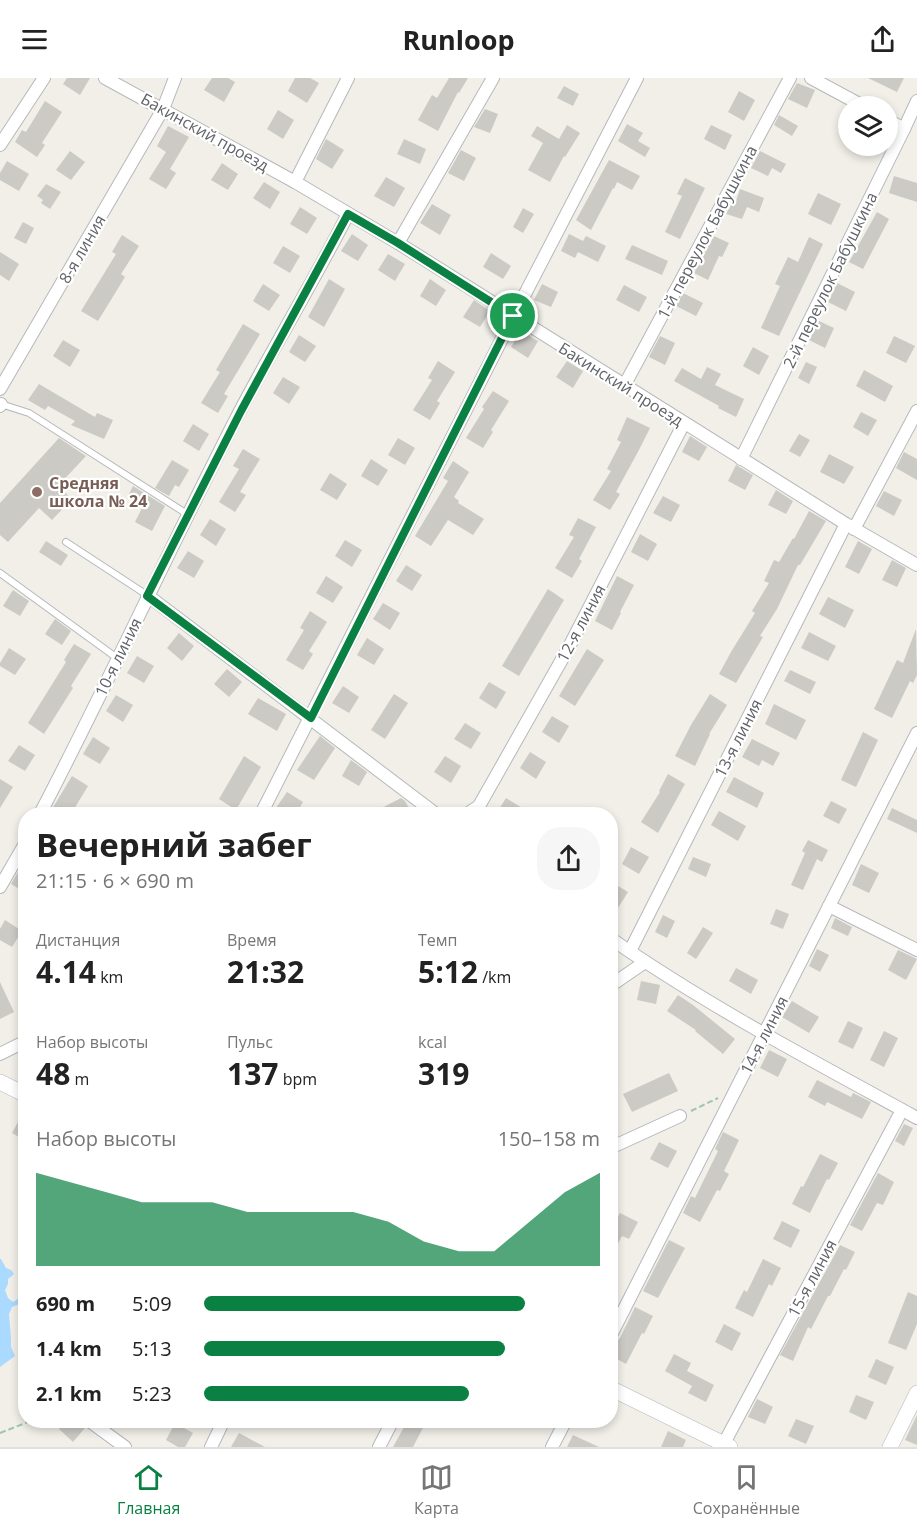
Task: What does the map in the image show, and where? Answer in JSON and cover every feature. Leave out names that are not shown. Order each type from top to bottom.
[{"type":"street","points":[[0,145],[44,78]]},
{"type":"street","name":"Бакинский проезд","points":[[105,78],[296,182],[398,243],[850,527],[917,565]]},
{"type":"street","name":"8-я линия","points":[[0,389],[163,109],[175,78]]},
{"type":"street","points":[[296,182],[348,78]]},
{"type":"street","points":[[398,243],[494,78]]},
{"type":"street","points":[[265,807],[513,316],[638,78]]},
{"type":"street","name":"1-й переулок Бабушкина","points":[[624,386],[790,78]]},
{"type":"street","points":[[811,78],[844,96]]},
{"type":"street","name":"2-й переулок Бабушкина","points":[[741,459],[917,101]]},
{"type":"street","points":[[898,126],[904,129]]},
{"type":"street","name":"10-я линия","points":[[44,807],[187,514],[348,214]]},
{"type":"street","name":"13-я линия","points":[[630,951],[850,527],[917,411]]},
{"type":"street","name":"12-я линия","points":[[478,807],[569,647],[684,423]]},
{"type":"street","points":[[147,596],[427,807]]},
{"type":"street","name":"14-я линия","points":[[618,1320],[916,737]]},
{"type":"street","points":[[0,887],[18,856]]},
{"type":"street","points":[[829,906],[917,950]]},
{"type":"street","points":[[618,943],[764,1034],[917,1118]]},
{"type":"street","points":[[618,981],[645,962]]},
{"type":"street","points":[[0,1054],[18,1045]]},
{"type":"street","points":[[0,1082],[18,1091]]},
{"type":"street","name":"15-я линия","points":[[725,1446],[902,1110]]},
{"type":"street","points":[[618,1144],[680,1116]]},
{"type":"street","points":[[618,1392],[725,1446]]},
{"type":"street","points":[[890,1447],[917,1393]]},
{"type":"street","points":[[99,1428],[125,1447]]},
{"type":"street","points":[[211,1447],[220,1428]]},
{"type":"street","points":[[379,1447],[389,1428]]},
{"type":"street","points":[[552,1447],[562,1428]]},
{"type":"lane","points":[[0,405],[29,413],[187,514]]},
{"type":"lane","points":[[66,542],[147,596]]},
{"type":"lane","points":[[0,573],[117,658]]},
{"type":"path","points":[[680,1116],[736,1089]]},
{"type":"path","points":[[0,1433],[18,1426]]},
{"type":"water","points":[[1,1259],[6,1268],[14,1274],[8,1279],[5,1290],[8,1298],[13,1302],[18,1299],[18,1304],[12,1307],[9,1314],[11,1347],[15,1356],[0,1367]]},
{"type":"building","points":[[67,78],[90,78],[80,95],[63,84]]},
{"type":"building","points":[[212,78],[228,78],[235,82],[224,102],[204,90]]},
{"type":"building","points":[[295,78],[310,78],[319,83],[307,103],[288,91]]},
{"type":"building","points":[[449,78],[468,78],[458,92],[438,131],[418,120],[432,95],[437,98]]},
{"type":"building","points":[[868,78],[904,78],[897,92]]},
{"type":"building","points":[[797,83],[815,90],[807,108],[788,99]]},
{"type":"building","points":[[564,86],[579,94],[573,106],[557,98]]},
{"type":"building","points":[[739,91],[755,100],[744,121],[728,112]]},
{"type":"building","points":[[45,101],[62,112],[42,143],[45,145],[37,157],[15,142],[22,130],[26,132]]},
{"type":"building","points":[[485,109],[498,114],[490,133],[474,127]]},
{"type":"building","points":[[278,110],[294,120],[283,139],[267,129]]},
{"type":"building","points":[[779,115],[798,126],[792,136],[774,125]]},
{"type":"building","points":[[627,124],[643,133],[638,141],[650,148],[645,157],[618,141]]},
{"type":"building","points":[[567,125],[580,133],[550,182],[528,170],[543,143],[531,136],[537,126],[559,139]]},
{"type":"building","points":[[711,125],[732,135],[725,150],[704,139]]},
{"type":"building","points":[[168,126],[189,137],[170,169],[176,173],[166,189],[149,179],[166,152],[157,146]]},
{"type":"building","points":[[326,139],[344,150],[332,169],[316,159]]},
{"type":"building","points":[[404,139],[426,149],[420,164],[397,154]]},
{"type":"building","points":[[461,150],[476,158],[464,181],[448,173]]},
{"type":"building","points":[[70,151],[85,162],[71,180],[56,170]]},
{"type":"building","points":[[760,151],[786,164],[781,173],[772,168],[768,176],[751,168]]},
{"type":"building","points":[[609,160],[640,176],[632,190],[617,182],[591,230],[576,220]]},
{"type":"building","points":[[7,161],[29,174],[19,191],[0,180],[0,173]]},
{"type":"building","points":[[222,163],[238,174],[228,190],[211,180]]},
{"type":"building","points":[[894,176],[917,183],[917,202],[889,193]]},
{"type":"building","points":[[386,177],[405,188],[394,207],[374,196]]},
{"type":"building","points":[[685,178],[705,188],[680,239],[665,232],[682,196],[677,194]]},
{"type":"building","points":[[264,182],[280,192],[270,209],[253,198]]},
{"type":"building","points":[[46,184],[61,192],[50,209],[41,203],[43,200],[37,196]]},
{"type":"building","points":[[740,189],[764,198],[759,212],[747,207],[742,219],[726,214],[733,200],[736,201]]},
{"type":"building","points":[[818,193],[841,204],[831,225],[808,214]]},
{"type":"building","points":[[432,204],[451,215],[440,235],[420,223]]},
{"type":"building","points":[[300,207],[317,218],[307,234],[290,224]]},
{"type":"building","points":[[523,208],[534,214],[523,233],[513,227]]},
{"type":"building","points":[[877,212],[889,219],[863,269],[849,262]]},
{"type":"building","points":[[23,222],[34,228],[26,244],[14,238]]},
{"type":"building","points":[[352,234],[368,245],[358,261],[341,251]]},
{"type":"building","points":[[569,234],[583,241],[586,236],[606,246],[598,262],[578,252],[575,258],[561,251]]},
{"type":"building","points":[[122,235],[139,246],[121,274],[125,277],[98,321],[81,311],[116,254],[112,252]]},
{"type":"building","points":[[714,236],[729,243],[722,257],[719,256],[708,280],[694,273]]},
{"type":"building","points":[[809,237],[823,244],[779,336],[761,328],[780,286],[775,284],[788,257],[798,262]]},
{"type":"building","points":[[632,245],[668,261],[662,275],[625,259]]},
{"type":"building","points":[[283,246],[300,256],[290,273],[273,263]]},
{"type":"building","points":[[0,252],[19,264],[9,281],[0,275]]},
{"type":"building","points":[[491,253],[511,266],[503,279],[483,267]]},
{"type":"building","points":[[388,254],[405,264],[395,281],[378,270]]},
{"type":"building","points":[[329,279],[345,289],[324,327],[308,317]]},
{"type":"building","points":[[430,279],[446,290],[436,306],[420,296]]},
{"type":"building","points":[[837,283],[855,292],[846,311],[828,302]]},
{"type":"building","points":[[263,284],[280,295],[269,311],[253,301]]},
{"type":"building","points":[[542,284],[558,292],[551,307],[534,300]]},
{"type":"building","points":[[624,285],[647,297],[639,312],[616,300]]},
{"type":"building","points":[[683,293],[703,303],[696,316],[676,306]]},
{"type":"building","points":[[474,300],[490,311],[480,327],[463,317]]},
{"type":"building","points":[[819,321],[834,328],[825,348],[809,340]]},
{"type":"building","points":[[243,324],[260,334],[224,394],[228,396],[218,413],[201,403],[220,372],[216,370]]},
{"type":"building","points":[[521,331],[538,341],[528,358],[511,347]]},
{"type":"building","points":[[299,335],[316,346],[305,362],[289,352]]},
{"type":"building","points":[[660,336],[675,343],[665,365],[649,357]]},
{"type":"building","points":[[894,336],[915,346],[906,363],[886,353]]},
{"type":"building","points":[[63,340],[80,350],[70,367],[53,356]]},
{"type":"building","points":[[753,347],[769,356],[759,375],[743,366]]},
{"type":"building","points":[[438,361],[455,372],[437,401],[440,403],[430,420],[413,410],[432,380],[428,378]]},
{"type":"building","points":[[567,361],[583,371],[573,388],[556,377]]},
{"type":"building","points":[[806,362],[817,367],[809,384],[798,378]]},
{"type":"building","points":[[707,367],[721,374],[715,385],[744,399],[736,417],[674,381],[682,368],[701,379]]},
{"type":"building","points":[[864,370],[893,386],[885,402],[856,386]]},
{"type":"building","points":[[283,377],[300,387],[289,404],[273,393]]},
{"type":"building","points":[[39,384],[95,417],[97,413],[113,420],[104,439],[71,425],[75,421],[48,406],[45,410],[28,400]]},
{"type":"building","points":[[493,391],[509,401],[483,448],[466,438]]},
{"type":"building","points":[[861,412],[877,420],[868,436],[853,427]]},
{"type":"building","points":[[627,417],[650,428],[616,492],[620,494],[610,510],[593,500],[611,471],[607,469],[621,442],[617,440]]},
{"type":"building","points":[[193,424],[209,434],[199,451],[183,441]]},
{"type":"building","points":[[799,434],[810,440],[800,457],[789,451]]},
{"type":"building","points":[[690,436],[707,447],[699,461],[682,452]]},
{"type":"building","name":"Средняя школа № 24","points":[[59,438],[86,456],[58,486],[72,499],[52,520],[39,508],[8,542],[0,535],[0,503]]},
{"type":"building","points":[[398,438],[415,448],[405,465],[388,455]]},
{"type":"building","points":[[243,449],[260,459],[240,492],[246,495],[235,512],[219,502],[239,469],[233,466]]},
{"type":"building","points":[[904,452],[917,459],[917,480],[896,468]]},
{"type":"building","points":[[829,454],[854,467],[844,484],[820,472]]},
{"type":"building","points":[[371,459],[388,470],[378,486],[361,476]]},
{"type":"building","points":[[172,460],[189,470],[179,487],[175,485],[169,496],[155,488]]},
{"type":"building","points":[[453,461],[469,472],[454,497],[459,501],[458,503],[484,519],[473,535],[448,520],[431,546],[415,536],[448,481],[443,478]]},
{"type":"building","points":[[736,465],[753,475],[745,490],[728,481]]},
{"type":"building","points":[[330,473],[347,484],[337,500],[320,490]]},
{"type":"building","points":[[133,486],[165,506],[152,531],[135,522],[145,502],[129,494]]},
{"type":"building","points":[[776,490],[793,501],[786,514],[768,505]]},
{"type":"building","points":[[884,491],[902,500],[894,516],[876,506]]},
{"type":"building","points":[[663,496],[680,505],[671,522],[653,513]]},
{"type":"building","points":[[809,511],[826,521],[798,565],[777,609],[760,636],[763,637],[736,683],[719,674],[755,613],[752,611],[769,583],[764,581],[774,560],[779,562]]},
{"type":"building","points":[[578,518],[596,527],[579,559],[582,561],[572,578],[555,568],[574,537],[569,535]]},
{"type":"building","points":[[210,519],[226,529],[216,546],[200,535]]},
{"type":"building","points":[[640,534],[657,544],[648,561],[631,552]]},
{"type":"building","points":[[345,540],[362,550],[352,567],[335,556]]},
{"type":"building","points":[[46,541],[68,555],[61,566],[39,552]]},
{"type":"building","points":[[858,541],[872,549],[859,574],[845,567]]},
{"type":"building","points":[[188,551],[204,561],[194,578],[177,568]]},
{"type":"building","points":[[892,560],[906,568],[897,587],[882,580]]},
{"type":"building","points":[[406,565],[422,575],[412,591],[396,581]]},
{"type":"building","points":[[326,576],[343,587],[333,603],[316,593]]},
{"type":"building","points":[[617,576],[634,585],[612,630],[595,621]]},
{"type":"building","points":[[548,589],[564,600],[519,676],[502,666]]},
{"type":"building","points":[[13,590],[29,601],[20,616],[3,606]]},
{"type":"building","points":[[828,597],[854,610],[845,628],[819,614]]},
{"type":"building","points":[[383,603],[400,613],[390,630],[373,619]]},
{"type":"building","points":[[310,611],[327,622],[309,651],[313,654],[303,670],[286,660],[304,630],[300,628]]},
{"type":"building","points":[[55,619],[71,631],[62,645],[45,634]]},
{"type":"building","points":[[916,629],[917,675],[913,683],[910,681],[892,718],[874,709],[897,660],[903,663]]},
{"type":"building","points":[[809,632],[836,646],[828,661],[801,648]]},
{"type":"building","points":[[179,633],[194,646],[182,661],[167,648]]},
{"type":"building","points":[[367,638],[384,649],[374,665],[357,655]]},
{"type":"building","points":[[74,644],[91,654],[44,734],[28,723],[66,662],[64,660]]},
{"type":"building","points":[[9,648],[26,659],[15,675],[0,666]]},
{"type":"building","points":[[587,649],[604,660],[575,706],[559,696]]},
{"type":"building","points":[[137,656],[154,666],[144,683],[127,673]]},
{"type":"building","points":[[227,669],[242,682],[229,697],[214,684]]},
{"type":"building","points":[[790,670],[816,682],[810,694],[784,681]]},
{"type":"building","points":[[489,682],[506,692],[496,709],[479,698]]},
{"type":"building","points":[[343,686],[359,697],[349,713],[332,703]]},
{"type":"building","points":[[394,694],[408,703],[385,739],[371,730]]},
{"type":"building","points":[[710,694],[727,705],[709,734],[695,766],[675,756]]},
{"type":"building","points":[[116,695],[133,705],[123,722],[106,711]]},
{"type":"building","points":[[258,698],[286,714],[277,731],[248,714]]},
{"type":"building","points":[[774,704],[806,720],[796,740],[765,724]]},
{"type":"building","points":[[552,716],[569,726],[559,743],[542,732]]},
{"type":"building","points":[[465,723],[481,733],[471,749],[454,739]]},
{"type":"building","points":[[863,732],[878,740],[856,787],[841,780]]},
{"type":"building","points":[[320,736],[335,748],[314,780],[297,770]]},
{"type":"building","points":[[93,737],[110,748],[100,764],[83,754]]},
{"type":"building","points":[[752,739],[780,753],[773,766],[762,760],[759,766],[742,757]]},
{"type":"building","points":[[19,745],[35,755],[25,771],[8,761]]},
{"type":"building","points":[[530,752],[546,762],[536,779],[520,768]]},
{"type":"building","points":[[244,756],[261,767],[238,807],[231,807],[219,799]]},
{"type":"building","points":[[445,756],[461,766],[451,783],[434,772]]},
{"type":"building","points":[[351,760],[367,772],[359,786],[342,776]]},
{"type":"building","points":[[668,774],[685,784],[658,833],[641,822],[660,792]]},
{"type":"building","points":[[72,776],[88,786],[75,807],[53,807]]},
{"type":"building","points":[[734,777],[764,793],[757,808],[726,792]]},
{"type":"building","points":[[0,779],[13,787],[0,808]]},
{"type":"building","points":[[287,792],[303,802],[300,807],[277,807]]},
{"type":"building","points":[[401,798],[408,807],[384,807]]},
{"type":"building","points":[[506,798],[521,807],[500,807]]},
{"type":"building","points":[[831,801],[847,809],[839,824],[823,816]]},
{"type":"building","points":[[892,808],[917,820],[917,833],[887,819]]},
{"type":"building","points":[[719,811],[746,826],[738,841],[711,825]]},
{"type":"building","points":[[808,840],[828,850],[822,862],[817,859],[803,890],[791,885]]},
{"type":"building","points":[[631,847],[649,857],[639,874],[622,864]]},
{"type":"building","points":[[693,857],[711,864],[706,877],[688,869]]},
{"type":"building","points":[[861,864],[879,873],[869,893],[852,885]]},
{"type":"building","points":[[18,872],[18,888],[11,884]]},
{"type":"building","points":[[618,886],[628,892],[618,908]]},
{"type":"building","points":[[776,909],[789,914],[783,929],[770,924]]},
{"type":"building","points":[[663,915],[675,921],[667,938],[655,932]]},
{"type":"building","points":[[835,918],[852,927],[848,936],[831,928]]},
{"type":"building","points":[[5,920],[18,928],[18,937],[12,947],[0,940],[0,929]]},
{"type":"building","points":[[703,927],[713,933],[696,959],[687,953]]},
{"type":"building","points":[[817,949],[829,955],[820,972],[809,966]]},
{"type":"building","points":[[898,950],[917,959],[906,980],[888,970]]},
{"type":"building","points":[[736,968],[758,980],[751,994],[729,981]]},
{"type":"building","points":[[641,981],[660,985],[656,1004],[637,1000]]},
{"type":"building","points":[[0,982],[14,1012],[0,1019]]},
{"type":"building","points":[[678,995],[735,1039],[723,1054],[696,1030],[667,1011]]},
{"type":"building","points":[[792,1001],[819,1017],[809,1033],[782,1017]]},
{"type":"building","points":[[848,1021],[863,1028],[853,1049],[838,1042]]},
{"type":"building","points":[[884,1031],[898,1038],[884,1067],[870,1060]]},
{"type":"building","points":[[769,1050],[787,1059],[778,1077],[760,1068]]},
{"type":"building","points":[[669,1073],[678,1091],[632,1112],[623,1094]]},
{"type":"building","points":[[817,1080],[851,1097],[853,1093],[871,1102],[862,1119],[827,1102],[825,1106],[808,1097]]},
{"type":"building","points":[[18,1122],[18,1136],[12,1133]]},
{"type":"building","points":[[904,1124],[913,1128],[904,1146],[895,1141]]},
{"type":"building","points":[[723,1132],[739,1140],[724,1171],[729,1174],[720,1191],[717,1190],[700,1222],[683,1213],[691,1196],[695,1198],[718,1151],[715,1149]]},
{"type":"building","points":[[659,1142],[677,1151],[668,1168],[650,1159]]},
{"type":"building","points":[[820,1154],[838,1163],[810,1213],[792,1204]]},
{"type":"building","points":[[878,1173],[894,1182],[883,1205],[877,1203],[862,1231],[850,1225]]},
{"type":"building","points":[[620,1213],[638,1222],[629,1239],[622,1236],[618,1244]]},
{"type":"building","points":[[782,1221],[800,1230],[791,1248],[773,1239]]},
{"type":"building","points":[[669,1240],[685,1248],[658,1298],[643,1291]]},
{"type":"building","points":[[840,1245],[855,1252],[846,1270],[844,1269],[811,1329],[808,1327],[793,1361],[780,1355]]},
{"type":"building","points":[[763,1259],[781,1268],[772,1286],[769,1284],[753,1317],[735,1308],[744,1290],[747,1292]]},
{"type":"building","points":[[908,1292],[917,1296],[917,1324],[906,1350],[888,1343]]},
{"type":"building","points":[[635,1307],[653,1316],[626,1364],[618,1360],[618,1340]]},
{"type":"building","points":[[724,1324],[741,1333],[732,1351],[715,1342]]},
{"type":"building","points":[[674,1354],[691,1363],[687,1371],[714,1385],[706,1402],[688,1393],[692,1386],[665,1371]]},
{"type":"building","points":[[876,1359],[894,1367],[886,1385],[868,1377]]},
{"type":"building","points":[[856,1395],[874,1402],[866,1420],[849,1412]]},
{"type":"building","points":[[757,1399],[773,1407],[765,1424],[748,1417]]},
{"type":"building","points":[[917,1415],[917,1445],[905,1440]]},
{"type":"building","points":[[796,1419],[814,1426],[806,1444],[788,1436]]},
{"type":"building","points":[[60,1428],[85,1428],[73,1442]]},
{"type":"building","points":[[172,1428],[184,1428],[193,1433],[185,1447],[178,1447],[166,1440]]},
{"type":"building","points":[[404,1428],[423,1428],[413,1447],[393,1447]]},
{"type":"building","points":[[668,1431],[686,1440],[683,1447],[661,1447]]},
{"type":"building","points":[[239,1433],[265,1447],[231,1447]]},
{"type":"building","points":[[573,1435],[599,1447],[567,1447]]},
{"type":"place","name":"Средняя школа № 24","points":[[37,492]]},
{"type":"route","points":[[348,214],[513,316],[311,718],[147,596],[241,411],[348,214]]}]
